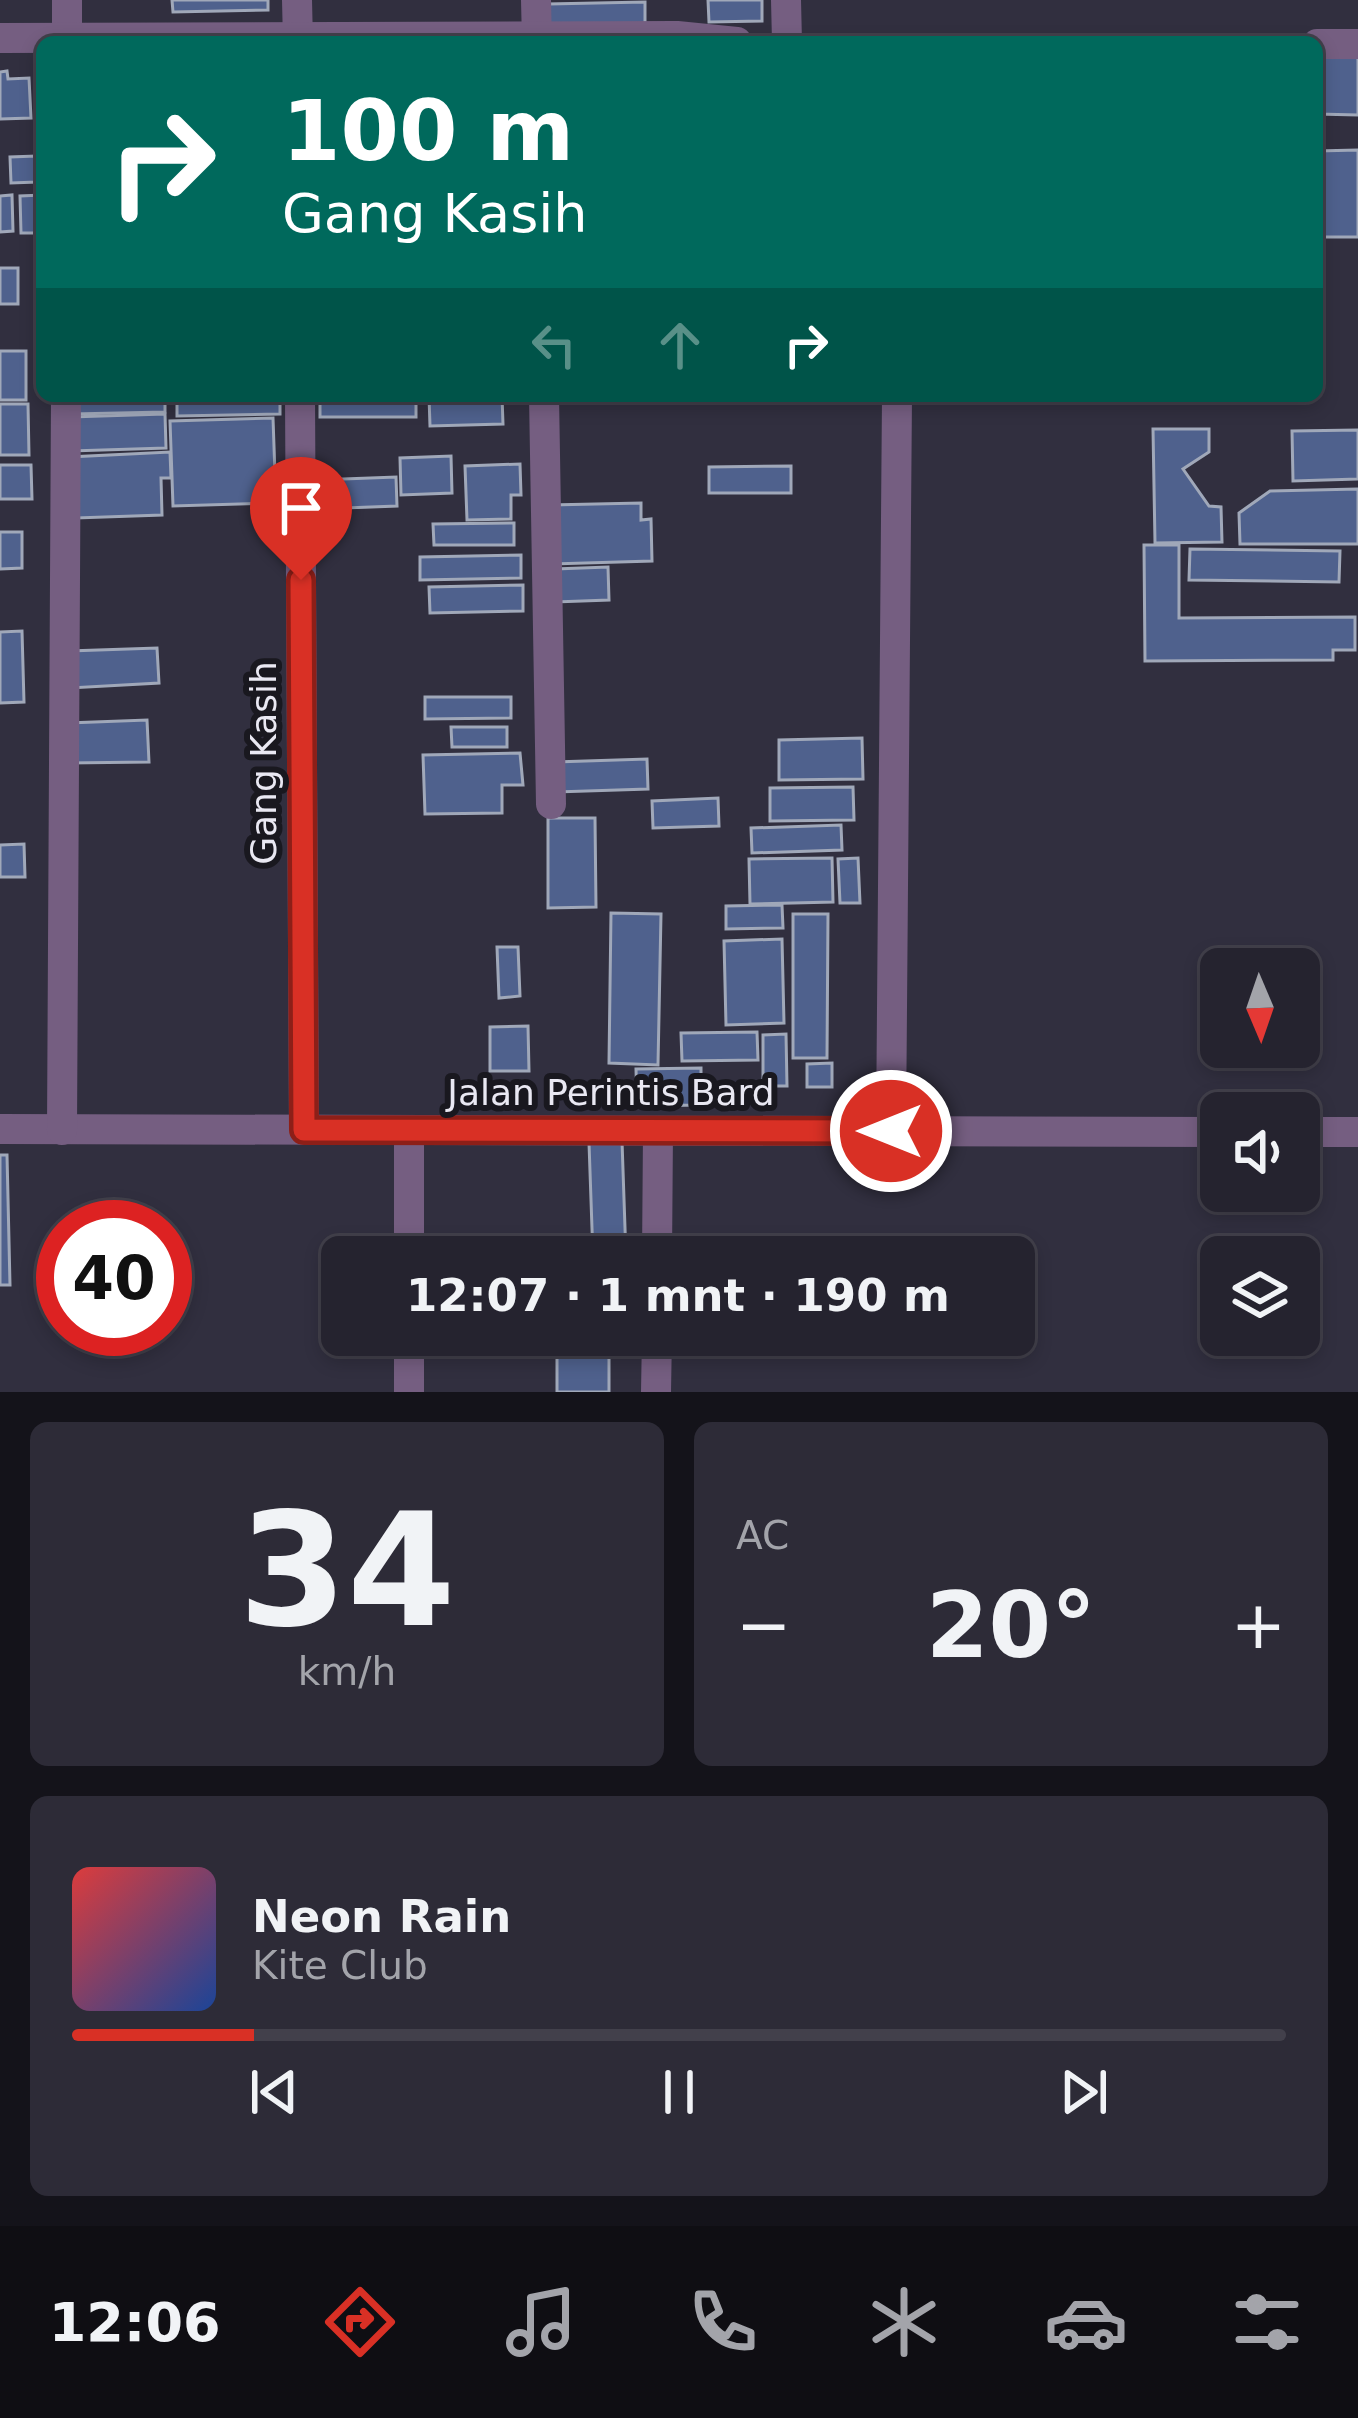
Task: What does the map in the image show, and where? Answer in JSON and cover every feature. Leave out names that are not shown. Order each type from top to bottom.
[{"type":"street","points":[[67,0],[67,36]]},
{"type":"street","points":[[297,0],[298,36]]},
{"type":"street","points":[[536,0],[537,36]]},
{"type":"street","points":[[786,0],[787,36]]},
{"type":"street","points":[[0,38],[36,39]]},
{"type":"street","points":[[1323,44],[1358,44]]},
{"type":"street","points":[[62,1130],[65,402]]},
{"type":"street","name":"Gang Kasih","points":[[300,402],[304,1130]]},
{"type":"street","points":[[544,402],[551,804]]},
{"type":"street","points":[[891,1131],[897,402]]},
{"type":"street","name":"Jalan Perintis Bard","points":[[0,1129],[1200,1132]]},
{"type":"street","points":[[409,1130],[409,1236]]},
{"type":"street","points":[[657,1236],[658,1131]]},
{"type":"street","points":[[1320,1132],[1358,1132]]},
{"type":"street","points":[[409,1356],[409,1392]]},
{"type":"street","points":[[656,1356],[656,1392]]},
{"type":"building","points":[[172,0],[268,0],[268,10],[173,12]]},
{"type":"building","points":[[708,0],[762,0],[762,21],[709,22]]},
{"type":"building","points":[[645,2],[645,28],[549,29],[548,4]]},
{"type":"building","points":[[1323,54],[1358,55],[1358,115],[1323,114]]},
{"type":"building","points":[[7,71],[8,79],[29,78],[31,118],[0,119],[0,72]]},
{"type":"building","points":[[1358,150],[1358,237],[1323,237],[1323,151]]},
{"type":"building","points":[[36,156],[36,182],[11,183],[10,157]]},
{"type":"building","points":[[12,195],[13,231],[0,232],[0,196]]},
{"type":"building","points":[[36,195],[36,233],[21,233],[20,196]]},
{"type":"building","points":[[0,268],[18,268],[18,304],[0,304]]},
{"type":"building","points":[[0,351],[26,351],[26,400],[0,400]]},
{"type":"building","points":[[72,402],[165,402],[165,412],[72,414]]},
{"type":"building","points":[[177,402],[280,402],[280,414],[177,416]]},
{"type":"building","points":[[320,402],[416,402],[416,417],[320,417]]},
{"type":"building","points":[[429,402],[502,402],[503,424],[430,426]]},
{"type":"building","points":[[0,404],[28,404],[29,455],[0,455]]},
{"type":"building","points":[[165,414],[166,448],[71,451],[70,417]]},
{"type":"building","points":[[273,418],[276,503],[173,506],[170,421]]},
{"type":"building","points":[[1153,429],[1209,429],[1209,452],[1183,469],[1209,506],[1221,507],[1222,542],[1155,543]]},
{"type":"building","points":[[1358,430],[1358,479],[1293,481],[1292,431]]},
{"type":"building","points":[[170,452],[171,478],[161,478],[162,515],[76,518],[69,457]]},
{"type":"building","points":[[451,456],[452,493],[401,495],[400,458]]},
{"type":"building","points":[[520,464],[521,495],[511,495],[511,519],[467,520],[465,466]]},
{"type":"building","points":[[0,465],[31,465],[32,499],[0,499]]},
{"type":"building","points":[[791,466],[791,493],[709,493],[709,467]]},
{"type":"building","points":[[396,477],[397,506],[318,509],[317,480]]},
{"type":"building","points":[[1358,489],[1358,544],[1240,544],[1239,513],[1270,491]]},
{"type":"building","points":[[641,503],[641,520],[651,519],[652,561],[552,564],[550,505]]},
{"type":"building","points":[[514,523],[514,545],[434,545],[433,524]]},
{"type":"building","points":[[0,532],[22,532],[22,568],[0,569]]},
{"type":"building","points":[[1144,545],[1179,545],[1179,618],[1355,617],[1355,650],[1333,650],[1333,660],[1145,661]]},
{"type":"building","points":[[1190,549],[1340,551],[1339,582],[1189,580]]},
{"type":"building","points":[[521,555],[521,578],[420,580],[420,557]]},
{"type":"building","points":[[608,567],[609,600],[555,602],[555,569]]},
{"type":"building","points":[[523,585],[523,611],[430,613],[429,587]]},
{"type":"building","points":[[22,631],[24,702],[0,703],[0,632]]},
{"type":"building","points":[[157,648],[159,683],[70,688],[69,651]]},
{"type":"building","points":[[425,697],[511,697],[511,718],[425,719]]},
{"type":"building","points":[[147,720],[149,762],[68,763],[68,723]]},
{"type":"building","points":[[451,727],[507,727],[507,747],[452,747]]},
{"type":"building","points":[[862,738],[863,779],[779,780],[779,740]]},
{"type":"building","points":[[520,753],[523,785],[502,785],[502,813],[425,814],[423,755]]},
{"type":"building","points":[[647,759],[648,789],[556,792],[555,762]]},
{"type":"building","points":[[853,787],[854,820],[770,821],[770,788]]},
{"type":"building","points":[[718,798],[719,826],[653,828],[652,801]]},
{"type":"building","points":[[548,818],[595,818],[596,907],[548,908]]},
{"type":"building","points":[[841,825],[842,850],[752,853],[751,828]]},
{"type":"building","points":[[24,844],[25,877],[0,877],[0,845]]},
{"type":"building","points":[[832,858],[833,902],[750,904],[749,859]]},
{"type":"building","points":[[858,858],[860,903],[840,903],[838,859]]},
{"type":"building","points":[[782,905],[783,928],[726,929],[726,906]]},
{"type":"building","points":[[611,913],[661,914],[658,1065],[609,1063]]},
{"type":"building","points":[[793,914],[828,914],[827,1058],[793,1058]]},
{"type":"building","points":[[782,939],[784,1023],[726,1025],[724,941]]},
{"type":"building","points":[[497,947],[518,947],[520,996],[499,998]]},
{"type":"building","points":[[528,1026],[529,1071],[490,1071],[490,1027]]},
{"type":"building","points":[[757,1032],[758,1060],[682,1061],[681,1033]]},
{"type":"building","points":[[786,1034],[787,1086],[763,1086],[763,1035]]},
{"type":"building","points":[[832,1063],[832,1087],[807,1087],[807,1064]]},
{"type":"building","points":[[701,1068],[701,1105],[637,1106],[636,1069]]},
{"type":"building","points":[[622,1141],[625,1236],[592,1236],[589,1143]]},
{"type":"building","points":[[0,1155],[7,1155],[10,1285],[0,1285]]},
{"type":"building","points":[[557,1356],[609,1356],[609,1392],[557,1392]]},
{"type":"route","points":[[301,580],[304,1130],[891,1131]]}]
